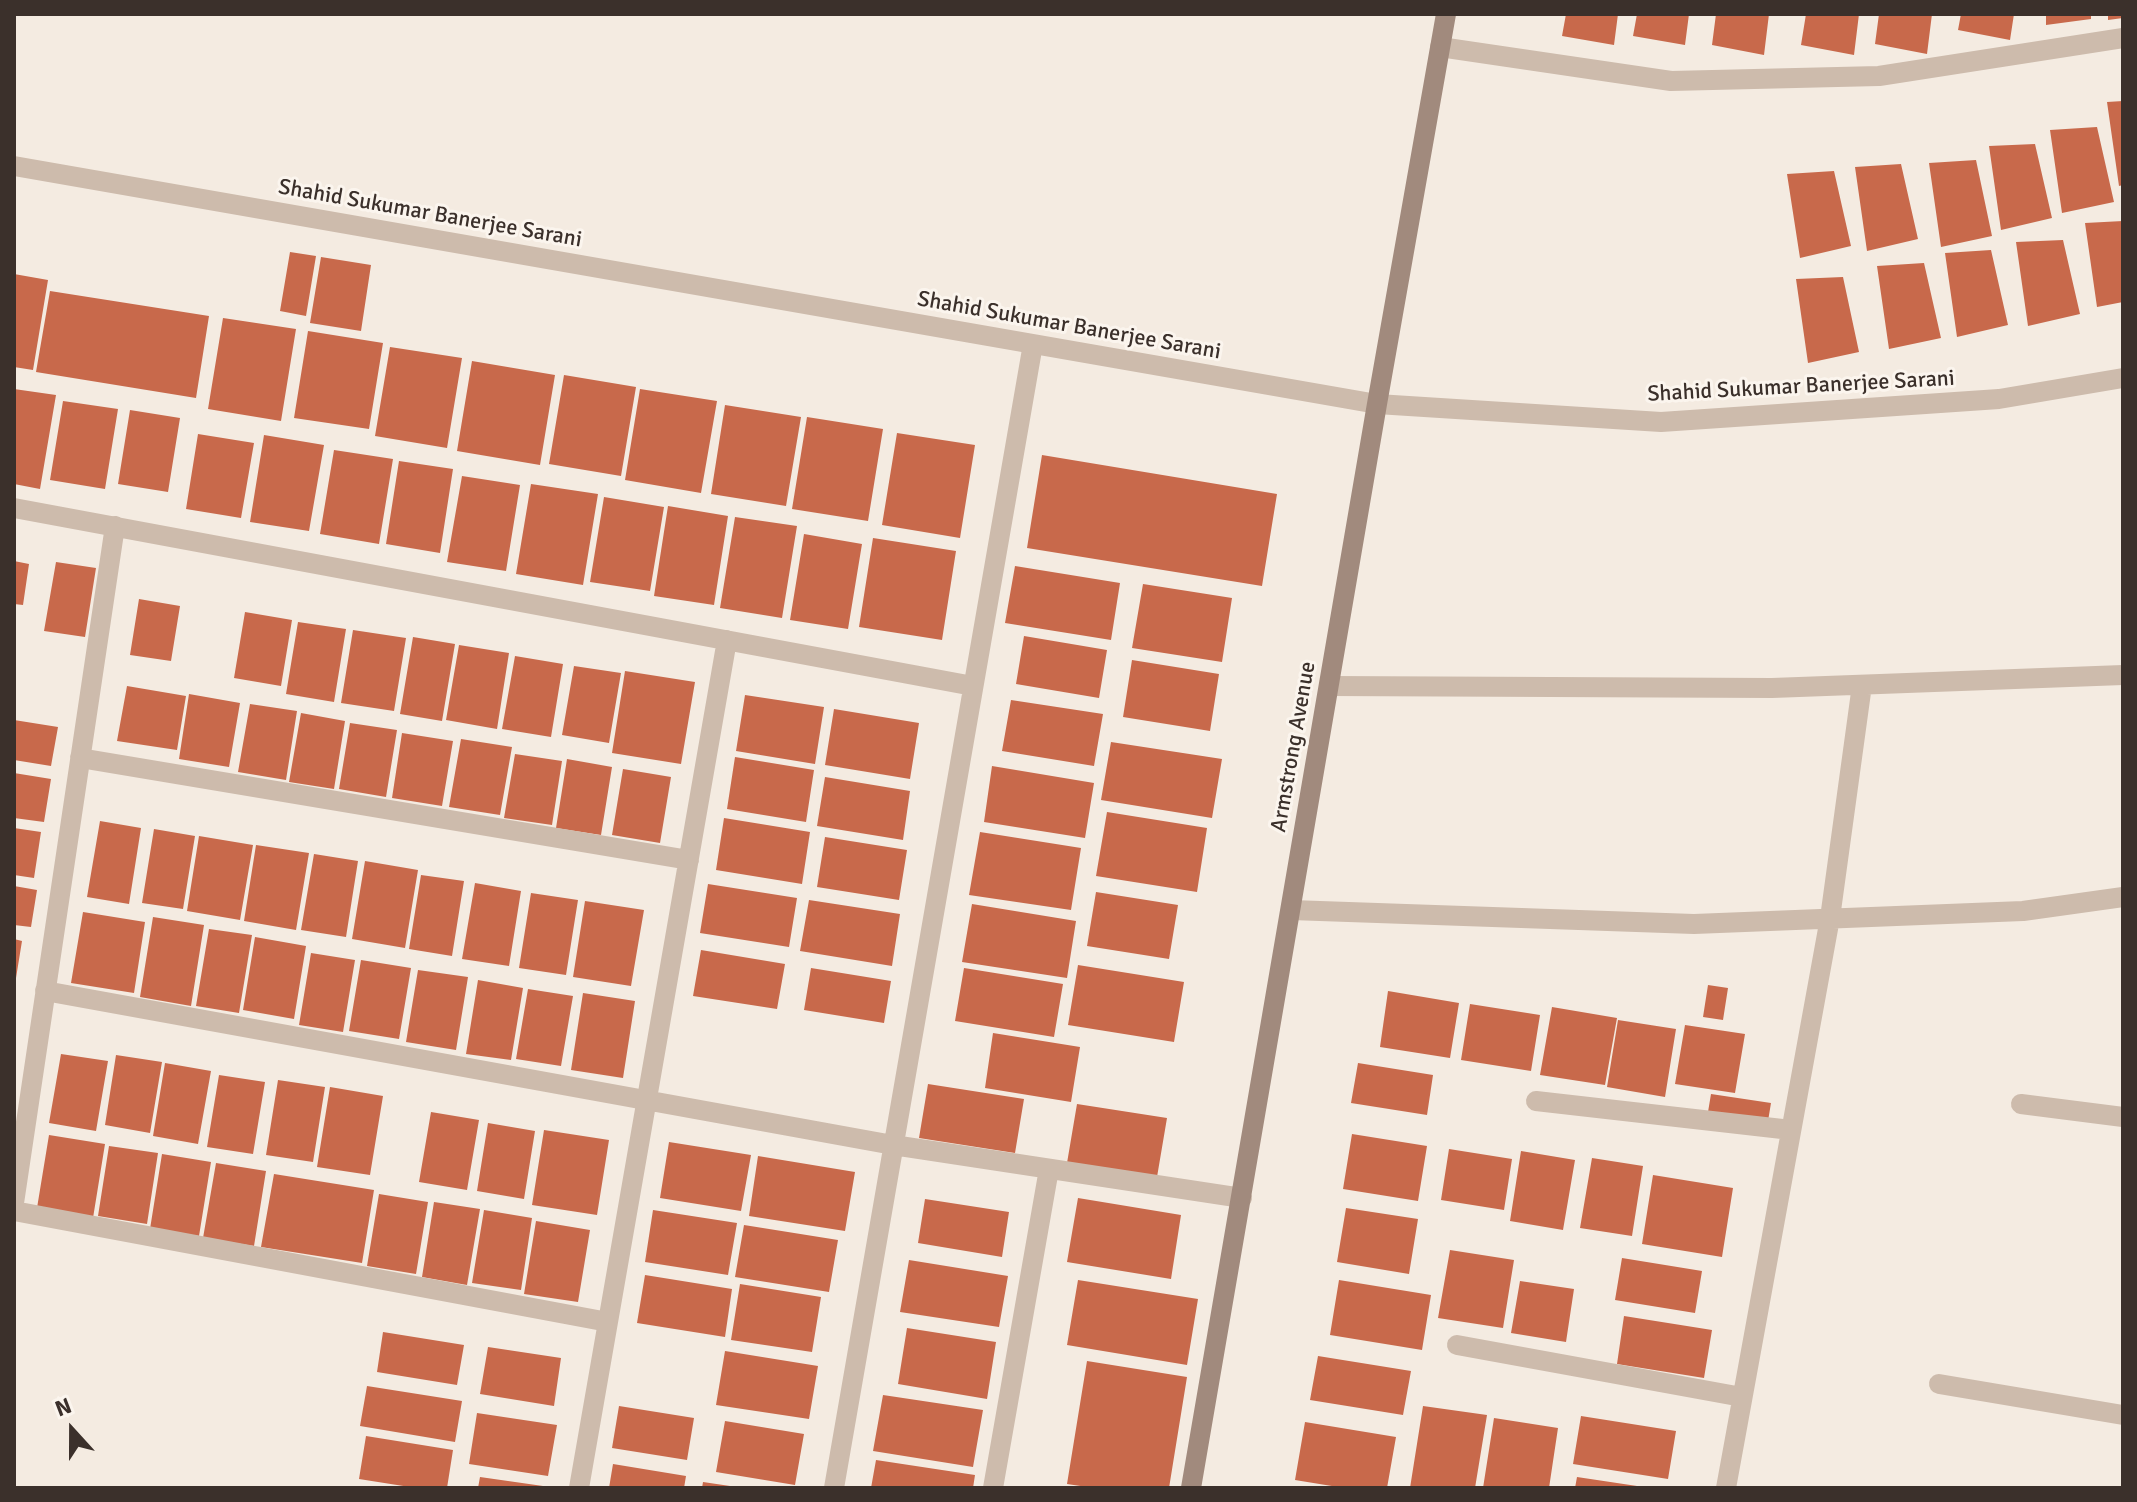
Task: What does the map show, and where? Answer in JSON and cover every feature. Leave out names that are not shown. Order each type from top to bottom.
[{"type":"street","name":"Armstrong Avenue","points":[[1191,1488],[1446,14]]},
{"type":"street","points":[[1440,47],[1671,81],[1879,76],[2123,38]]},
{"type":"street","name":"Shahid Sukumar Banerjee Sarani","points":[[14,166],[1377,404],[1661,422],[1999,399],[2123,378]]},
{"type":"street","points":[[834,1488],[1033,344]]},
{"type":"street","points":[[14,508],[973,686]]},
{"type":"street","points":[[14,1203],[115,526]]},
{"type":"street","points":[[579,1488],[727,640]]},
{"type":"street","points":[[1329,686],[1772,688],[2123,675]]},
{"type":"street","points":[[1726,1488],[1830,918],[1862,685]]},
{"type":"street","points":[[80,758],[689,860]]},
{"type":"street","points":[[1291,910],[1694,924],[2023,911],[2123,897]]},
{"type":"street","points":[[45,991],[893,1145],[1242,1198]]},
{"type":"street","points":[[1536,1101],[1791,1130]]},
{"type":"street","points":[[2021,1104],[2123,1117]]},
{"type":"street","points":[[993,1488],[1049,1169]]},
{"type":"street","points":[[14,1211],[608,1322]]},
{"type":"street","points":[[1457,1345],[1742,1397]]},
{"type":"street","points":[[1939,1384],[2123,1415]]},
{"type":"building","points":[[1566,14],[1618,14],[1614,45],[1562,36]]},
{"type":"building","points":[[1637,14],[1689,14],[1685,45],[1633,36]]},
{"type":"building","points":[[1716,14],[1769,14],[1764,55],[1712,45]]},
{"type":"building","points":[[1806,14],[1859,14],[1854,55],[1801,45]]},
{"type":"building","points":[[1879,14],[1932,14],[1927,54],[1875,44]]},
{"type":"building","points":[[1961,14],[2014,14],[2010,40],[1958,30]]},
{"type":"building","points":[[2046,14],[2091,14],[2091,19],[2046,25]]},
{"type":"building","points":[[2108,14],[2123,14],[2123,18],[2108,20]]},
{"type":"building","points":[[2123,101],[2123,185],[2119,186],[2107,102]]},
{"type":"building","points":[[2097,127],[2114,202],[2062,213],[2050,130]]},
{"type":"building","points":[[2035,144],[2052,218],[2001,230],[1989,146]]},
{"type":"building","points":[[1976,160],[1992,236],[1941,247],[1929,163]]},
{"type":"building","points":[[1901,164],[1918,239],[1867,251],[1855,167]]},
{"type":"building","points":[[1834,171],[1851,246],[1800,258],[1787,174]]},
{"type":"building","points":[[2123,221],[2123,302],[2097,307],[2085,223]]},
{"type":"building","points":[[2063,240],[2080,314],[2028,326],[2016,242]]},
{"type":"building","points":[[1991,250],[2008,325],[1957,337],[1945,253]]},
{"type":"building","points":[[290,252],[316,256],[306,316],[280,311]]},
{"type":"building","points":[[321,257],[371,265],[361,331],[310,323]]},
{"type":"building","points":[[1924,263],[1941,338],[1889,349],[1877,266]]},
{"type":"building","points":[[14,274],[48,280],[33,370],[14,367]]},
{"type":"building","points":[[1843,277],[1859,352],[1808,363],[1796,279]]},
{"type":"building","points":[[50,291],[209,316],[196,398],[36,372]]},
{"type":"building","points":[[223,318],[296,329],[281,421],[208,409]]},
{"type":"building","points":[[308,331],[383,343],[369,429],[294,418]]},
{"type":"building","points":[[390,347],[462,358],[447,448],[375,436]]},
{"type":"building","points":[[472,361],[555,375],[540,465],[457,451]]},
{"type":"building","points":[[564,375],[636,387],[621,476],[549,464]]},
{"type":"building","points":[[14,389],[56,395],[40,489],[14,484]]},
{"type":"building","points":[[640,389],[717,401],[701,493],[625,480]]},
{"type":"building","points":[[63,401],[118,409],[105,489],[50,480]]},
{"type":"building","points":[[725,405],[801,417],[786,506],[711,494]]},
{"type":"building","points":[[130,410],[180,418],[168,492],[118,484]]},
{"type":"building","points":[[807,417],[883,429],[868,521],[792,509]]},
{"type":"building","points":[[897,433],[975,445],[960,538],[882,525]]},
{"type":"building","points":[[198,434],[254,443],[241,518],[186,509]]},
{"type":"building","points":[[264,435],[324,445],[309,531],[250,522]]},
{"type":"building","points":[[334,450],[393,459],[379,544],[320,534]]},
{"type":"building","points":[[1042,455],[1277,494],[1262,586],[1027,548]]},
{"type":"building","points":[[399,461],[453,469],[440,553],[386,544]]},
{"type":"building","points":[[462,476],[520,485],[506,571],[447,562]]},
{"type":"building","points":[[531,484],[598,494],[583,585],[516,574]]},
{"type":"building","points":[[604,497],[664,507],[650,591],[590,582]]},
{"type":"building","points":[[668,506],[728,516],[714,605],[654,596]]},
{"type":"building","points":[[735,517],[797,526],[782,618],[720,608]]},
{"type":"building","points":[[804,534],[862,544],[848,629],[790,620]]},
{"type":"building","points":[[873,538],[956,551],[942,640],[859,627]]},
{"type":"building","points":[[14,561],[29,564],[23,605],[14,604]]},
{"type":"building","points":[[56,562],[96,568],[85,637],[44,631]]},
{"type":"building","points":[[1015,566],[1120,583],[1111,640],[1005,623]]},
{"type":"building","points":[[1143,584],[1232,598],[1222,662],[1132,648]]},
{"type":"building","points":[[139,599],[180,606],[171,661],[130,655]]},
{"type":"building","points":[[245,612],[292,620],[281,686],[234,678]]},
{"type":"building","points":[[298,622],[346,629],[334,702],[286,694]]},
{"type":"building","points":[[353,630],[406,638],[394,711],[341,703]]},
{"type":"building","points":[[1024,636],[1107,650],[1099,698],[1016,684]]},
{"type":"building","points":[[413,637],[455,644],[442,721],[400,714]]},
{"type":"building","points":[[459,645],[509,653],[497,729],[446,720]]},
{"type":"building","points":[[515,656],[563,664],[551,737],[502,729]]},
{"type":"building","points":[[1132,660],[1219,674],[1210,731],[1123,717]]},
{"type":"building","points":[[574,666],[621,673],[609,743],[562,735]]},
{"type":"building","points":[[625,671],[695,682],[681,764],[612,753]]},
{"type":"building","points":[[127,686],[186,696],[177,750],[117,741]]},
{"type":"building","points":[[189,694],[240,703],[229,767],[179,759]]},
{"type":"building","points":[[745,695],[824,707],[815,764],[736,751]]},
{"type":"building","points":[[1011,700],[1103,714],[1094,766],[1002,751]]},
{"type":"building","points":[[250,704],[297,711],[286,780],[238,772]]},
{"type":"building","points":[[834,709],[919,723],[910,779],[825,765]]},
{"type":"building","points":[[301,713],[345,721],[334,789],[289,782]]},
{"type":"building","points":[[14,720],[58,727],[51,766],[14,760]]},
{"type":"building","points":[[350,723],[397,730],[386,797],[339,789]]},
{"type":"building","points":[[402,733],[453,741],[442,806],[392,798]]},
{"type":"building","points":[[461,739],[512,747],[500,815],[449,807]]},
{"type":"building","points":[[1111,742],[1222,759],[1212,818],[1101,800]]},
{"type":"building","points":[[515,754],[562,761],[552,825],[504,818]]},
{"type":"building","points":[[735,757],[814,770],[806,822],[727,809]]},
{"type":"building","points":[[567,759],[612,767],[601,835],[556,828]]},
{"type":"building","points":[[992,766],[1094,783],[1085,838],[984,822]]},
{"type":"building","points":[[623,769],[671,777],[660,843],[612,835]]},
{"type":"building","points":[[14,773],[51,779],[44,822],[14,818]]},
{"type":"building","points":[[825,777],[910,791],[903,840],[817,826]]},
{"type":"building","points":[[1107,812],[1207,828],[1197,892],[1096,876]]},
{"type":"building","points":[[724,818],[810,832],[802,884],[716,870]]},
{"type":"building","points":[[100,821],[141,828],[129,904],[87,897]]},
{"type":"building","points":[[14,828],[41,832],[34,878],[14,875]]},
{"type":"building","points":[[154,829],[195,836],[183,909],[142,903]]},
{"type":"building","points":[[980,832],[1081,848],[1071,910],[969,895]]},
{"type":"building","points":[[199,836],[253,845],[240,920],[187,911]]},
{"type":"building","points":[[825,837],[907,850],[899,900],[817,887]]},
{"type":"building","points":[[256,845],[309,853],[296,930],[244,921]]},
{"type":"building","points":[[314,854],[358,861],[346,937],[301,930]]},
{"type":"building","points":[[365,861],[418,870],[405,948],[352,939]]},
{"type":"building","points":[[421,875],[464,881],[452,956],[409,949]]},
{"type":"building","points":[[475,883],[521,891],[509,966],[462,959]]},
{"type":"building","points":[[708,884],[797,898],[789,947],[700,933]]},
{"type":"building","points":[[14,886],[37,890],[31,927],[14,925]]},
{"type":"building","points":[[1096,892],[1178,905],[1169,959],[1087,946]]},
{"type":"building","points":[[531,893],[578,900],[566,975],[519,968]]},
{"type":"building","points":[[809,900],[900,914],[892,966],[800,951]]},
{"type":"building","points":[[585,901],[644,910],[631,986],[573,977]]},
{"type":"building","points":[[972,904],[1076,921],[1067,978],[962,962]]},
{"type":"building","points":[[83,912],[145,922],[134,993],[71,983]]},
{"type":"building","points":[[153,917],[204,925],[191,1006],[140,997]]},
{"type":"building","points":[[209,929],[252,935],[239,1013],[196,1006]]},
{"type":"building","points":[[255,937],[306,946],[294,1019],[243,1010]]},
{"type":"building","points":[[14,939],[22,941],[16,978],[14,978]]},
{"type":"building","points":[[701,950],[785,964],[777,1009],[693,996]]},
{"type":"building","points":[[311,953],[355,960],[343,1032],[299,1025]]},
{"type":"building","points":[[361,960],[411,968],[399,1039],[349,1031]]},
{"type":"building","points":[[1078,965],[1184,982],[1174,1042],[1068,1025]]},
{"type":"building","points":[[811,968],[891,981],[884,1023],[804,1010]]},
{"type":"building","points":[[964,968],[1063,984],[1054,1037],[955,1021]]},
{"type":"building","points":[[418,970],[468,977],[456,1050],[406,1042]]},
{"type":"building","points":[[478,980],[523,988],[511,1060],[466,1054]]},
{"type":"building","points":[[1708,985],[1728,988],[1723,1020],[1703,1017]]},
{"type":"building","points":[[528,989],[573,996],[561,1066],[516,1059]]},
{"type":"building","points":[[1388,991],[1459,1003],[1450,1058],[1380,1047]]},
{"type":"building","points":[[583,993],[635,1001],[623,1078],[571,1070]]},
{"type":"building","points":[[1470,1004],[1540,1015],[1531,1071],[1461,1060]]},
{"type":"building","points":[[1552,1007],[1617,1018],[1605,1085],[1540,1075]]},
{"type":"building","points":[[1618,1020],[1676,1029],[1665,1097],[1607,1087]]},
{"type":"building","points":[[1685,1025],[1745,1034],[1735,1093],[1675,1084]]},
{"type":"building","points":[[993,1033],[1080,1047],[1071,1102],[985,1088]]},
{"type":"building","points":[[61,1054],[108,1061],[96,1131],[49,1123]]},
{"type":"building","points":[[116,1055],[162,1062],[150,1133],[105,1125]]},
{"type":"building","points":[[165,1063],[211,1071],[198,1144],[153,1136]]},
{"type":"building","points":[[1358,1063],[1433,1075],[1427,1115],[1351,1103]]},
{"type":"building","points":[[219,1075],[265,1082],[253,1154],[207,1147]]},
{"type":"building","points":[[278,1080],[325,1087],[313,1162],[266,1155]]},
{"type":"building","points":[[928,1084],[1024,1099],[1015,1153],[919,1138]]},
{"type":"building","points":[[330,1087],[383,1096],[370,1175],[317,1167]]},
{"type":"building","points":[[1711,1094],[1771,1103],[1767,1127],[1707,1118]]},
{"type":"building","points":[[1077,1104],[1167,1118],[1157,1177],[1067,1163]]},
{"type":"building","points":[[431,1112],[479,1120],[467,1190],[419,1182]]},
{"type":"building","points":[[488,1123],[535,1131],[524,1199],[477,1191]]},
{"type":"building","points":[[544,1130],[609,1140],[597,1215],[532,1205]]},
{"type":"building","points":[[1352,1134],[1427,1146],[1418,1201],[1343,1189]]},
{"type":"building","points":[[49,1135],[105,1144],[93,1218],[37,1208]]},
{"type":"building","points":[[669,1142],[751,1155],[741,1211],[660,1198]]},
{"type":"building","points":[[109,1146],[158,1153],[147,1224],[98,1216]]},
{"type":"building","points":[[1449,1149],[1512,1159],[1504,1210],[1441,1200]]},
{"type":"building","points":[[1521,1151],[1575,1160],[1563,1230],[1510,1221]]},
{"type":"building","points":[[162,1154],[211,1162],[199,1236],[150,1229]]},
{"type":"building","points":[[758,1156],[855,1172],[845,1231],[749,1216]]},
{"type":"building","points":[[1592,1158],[1643,1166],[1632,1236],[1580,1228]]},
{"type":"building","points":[[216,1163],[266,1171],[254,1246],[203,1238]]},
{"type":"building","points":[[274,1174],[374,1190],[362,1263],[261,1247]]},
{"type":"building","points":[[1653,1175],[1733,1188],[1722,1257],[1642,1244]]},
{"type":"building","points":[[379,1194],[428,1202],[416,1274],[367,1266]]},
{"type":"building","points":[[1078,1198],[1181,1215],[1171,1279],[1067,1262]]},
{"type":"building","points":[[925,1199],[1009,1212],[1002,1257],[918,1243]]},
{"type":"building","points":[[434,1202],[480,1209],[467,1285],[422,1277]]},
{"type":"building","points":[[1346,1208],[1418,1219],[1409,1274],[1337,1262]]},
{"type":"building","points":[[484,1210],[532,1218],[521,1290],[472,1283]]},
{"type":"building","points":[[653,1210],[737,1223],[728,1275],[645,1262]]},
{"type":"building","points":[[536,1221],[590,1230],[578,1302],[524,1294]]},
{"type":"building","points":[[744,1225],[838,1240],[829,1292],[735,1277]]},
{"type":"building","points":[[1450,1250],[1514,1260],[1503,1328],[1438,1318]]},
{"type":"building","points":[[1622,1258],[1702,1271],[1695,1313],[1615,1300]]},
{"type":"building","points":[[909,1260],[1008,1276],[999,1327],[900,1312]]},
{"type":"building","points":[[645,1275],[732,1289],[725,1337],[637,1323]]},
{"type":"building","points":[[1078,1280],[1198,1299],[1187,1365],[1067,1345]]},
{"type":"building","points":[[1339,1280],[1431,1295],[1422,1350],[1330,1335]]},
{"type":"building","points":[[1520,1281],[1574,1289],[1566,1342],[1511,1333]]},
{"type":"building","points":[[740,1284],[821,1297],[812,1352],[731,1340]]},
{"type":"building","points":[[1624,1316],[1712,1330],[1704,1378],[1617,1364]]},
{"type":"building","points":[[907,1328],[996,1342],[987,1399],[898,1384]]},
{"type":"building","points":[[383,1332],[464,1345],[457,1385],[377,1372]]},
{"type":"building","points":[[488,1347],[561,1358],[554,1406],[480,1394]]},
{"type":"building","points":[[725,1351],[818,1366],[809,1419],[716,1405]]},
{"type":"building","points":[[1318,1356],[1411,1371],[1403,1415],[1310,1400]]},
{"type":"building","points":[[1087,1361],[1187,1377],[1169,1488],[1094,1488],[1067,1484]]},
{"type":"building","points":[[367,1386],[462,1401],[455,1442],[360,1426]]},
{"type":"building","points":[[883,1395],[983,1410],[973,1467],[873,1451]]},
{"type":"building","points":[[619,1406],[694,1418],[687,1460],[612,1448]]},
{"type":"building","points":[[1423,1406],[1487,1415],[1475,1488],[1410,1488]]},
{"type":"building","points":[[477,1413],[557,1425],[548,1476],[469,1464]]},
{"type":"building","points":[[1581,1416],[1676,1431],[1668,1479],[1573,1464]]},
{"type":"building","points":[[1494,1418],[1558,1428],[1549,1488],[1483,1488]]},
{"type":"building","points":[[725,1421],[804,1434],[795,1485],[716,1472]]},
{"type":"building","points":[[1305,1422],[1396,1437],[1387,1488],[1344,1488],[1295,1480]]},
{"type":"building","points":[[366,1436],[453,1450],[447,1488],[416,1488],[359,1479]]},
{"type":"building","points":[[876,1460],[975,1475],[973,1488],[871,1488]]},
{"type":"building","points":[[613,1464],[686,1476],[684,1488],[609,1488]]},
{"type":"building","points":[[480,1477],[543,1486],[543,1488],[478,1488]]},
{"type":"building","points":[[1577,1477],[1637,1486],[1637,1488],[1575,1488]]},
{"type":"building","points":[[703,1482],[730,1486],[730,1488],[702,1488]]}]
